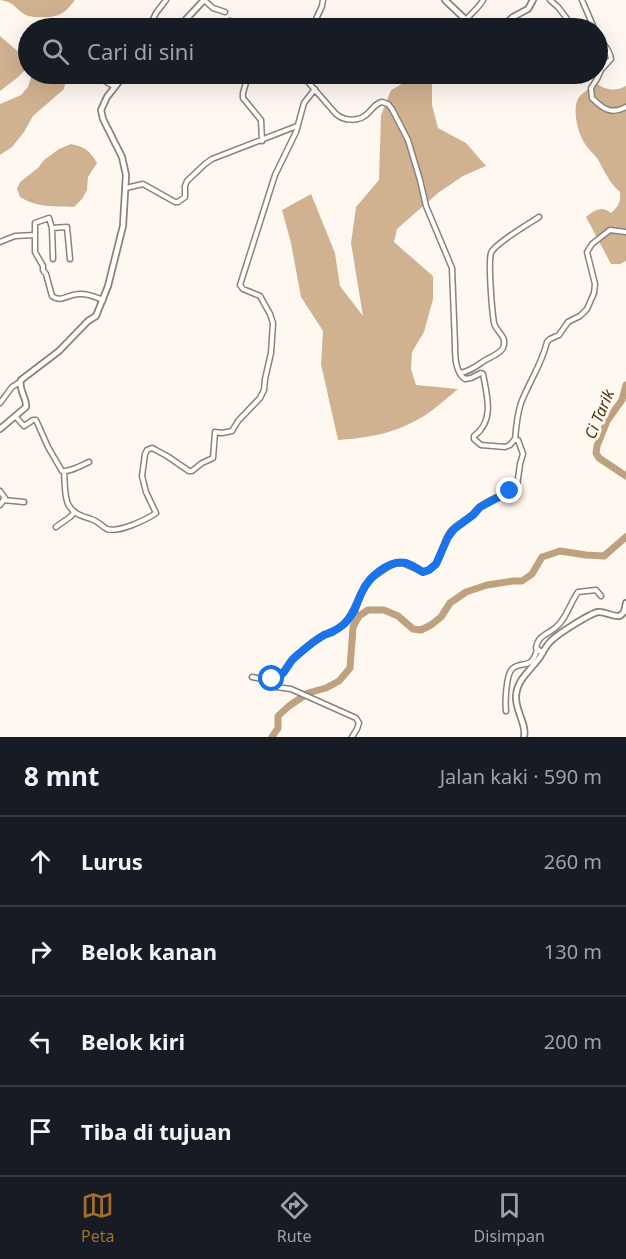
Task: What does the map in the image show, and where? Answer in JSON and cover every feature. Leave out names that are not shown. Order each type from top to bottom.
[{"type":"street","points":[[154,18],[166,0]]},
{"type":"street","points":[[187,18],[204,0],[213,8],[225,12]]},
{"type":"street","points":[[317,18],[323,0]]},
{"type":"street","points":[[445,0],[464,18]]},
{"type":"street","points":[[468,18],[483,0]]},
{"type":"street","points":[[512,18],[528,9],[533,0]]},
{"type":"street","points":[[550,0],[566,18]]},
{"type":"street","points":[[582,0],[590,18]]},
{"type":"street","points":[[110,84],[115,87]]},
{"type":"street","points":[[0,404],[12,387],[58,351],[96,315],[103,300],[120,239],[126,188],[125,164],[101,113],[105,101],[117,84]]},
{"type":"street","points":[[246,84],[243,98],[261,120],[262,141]]},
{"type":"street","points":[[310,84],[342,119],[349,120],[366,115],[373,106],[382,102],[388,104],[402,126],[426,206],[452,268],[454,356],[462,377],[467,379],[480,373],[483,374],[489,409],[484,426],[474,437],[481,445],[505,447],[515,440],[521,403],[539,366],[547,342],[559,335],[568,322],[583,314],[590,303],[595,284],[588,258],[588,248],[610,231],[626,232]]},
{"type":"street","points":[[593,84],[591,88],[592,98],[607,110],[617,112],[626,107]]},
{"type":"street","points":[[16,417],[24,426],[36,420],[59,467],[64,472],[68,505],[83,518],[95,520],[113,530],[154,514],[155,511],[146,492],[142,476],[146,452],[152,448],[185,470],[192,471],[213,458],[215,432],[232,431],[263,393],[271,353],[273,323],[260,296],[243,289],[240,285],[275,175],[298,126],[304,103],[315,89]]},
{"type":"street","points":[[126,188],[143,184],[174,202],[178,202],[185,197],[187,182],[208,162],[298,126]]},
{"type":"street","points":[[460,373],[471,369],[503,349],[503,336],[496,328],[494,319],[491,254],[496,246],[539,217]]},
{"type":"street","points":[[53,259],[49,218],[35,222],[35,252],[43,266],[54,298],[62,299],[87,294],[103,300]]},
{"type":"street","points":[[51,228],[67,227],[70,259]]},
{"type":"street","points":[[0,242],[15,236],[35,235]]},
{"type":"street","points":[[0,429],[27,405],[20,382]]},
{"type":"street","points":[[252,677],[268,680],[281,676],[291,660],[313,642],[332,633],[345,623],[355,611],[360,595],[370,579],[389,566],[396,563],[408,564],[423,572],[433,567],[438,562],[448,537],[454,529],[480,507],[517,486],[523,454],[518,440],[515,440]]},
{"type":"street","points":[[64,472],[89,462]]},
{"type":"street","points":[[0,491],[4,496],[0,505]]},
{"type":"street","points":[[3,500],[24,502]]},
{"type":"street","points":[[56,527],[75,512]]},
{"type":"street","points":[[506,711],[505,697],[513,668],[530,663],[541,637],[556,628],[578,592],[596,590],[601,596]]},
{"type":"street","points":[[524,737],[515,700],[516,692],[524,676],[549,642],[594,613],[620,616],[626,605]]},
{"type":"street","points":[[556,628],[561,634]]},
{"type":"street","points":[[537,650],[543,653]]},
{"type":"street","points":[[268,680],[276,687],[294,690],[358,719],[359,727],[352,737]]},
{"type":"shaded area","points":[[0,0],[75,0],[60,14],[33,17]]},
{"type":"shaded area","points":[[0,36],[18,51],[18,77],[0,91]]},
{"type":"shaded area","points":[[29,84],[65,84],[64,89],[33,116],[12,147],[0,155],[0,104],[21,95]]},
{"type":"shaded area","points":[[402,84],[432,84],[432,105],[438,128],[466,143],[486,166],[463,176],[438,193],[397,229],[394,242],[433,276],[433,299],[424,332],[412,352],[411,369],[416,385],[458,389],[424,416],[403,427],[371,436],[338,440],[321,364],[323,331],[301,297],[282,210],[311,194],[335,253],[340,286],[363,316],[351,243],[356,207],[379,180],[381,115],[391,90]]},
{"type":"shaded area","points":[[594,84],[611,89],[626,86],[626,261],[620,264],[611,264],[586,217],[598,209],[611,213],[620,199],[620,192],[582,140],[577,122],[576,103]]},
{"type":"shaded area","points":[[71,144],[86,150],[97,163],[88,177],[87,190],[82,199],[74,207],[59,207],[39,205],[20,197],[17,189],[20,182],[38,168],[44,160],[59,149]]},
{"type":"waterway","name":"Ci Tarik","points":[[626,385],[622,400],[607,421],[596,453],[599,458],[626,476]]},
{"type":"waterway","name":"Ci Tarik","points":[[272,737],[278,728],[278,716],[289,706],[308,693],[326,688],[339,681],[350,668],[353,627],[359,616],[368,610],[384,610],[398,616],[413,629],[421,630],[441,617],[450,603],[466,592],[487,585],[522,581],[532,574],[542,557],[560,551],[604,556],[626,537]]},
{"type":"route","points":[[272,679],[281,676],[291,660],[313,642],[332,633],[345,623],[355,611],[360,595],[370,579],[396,563],[408,564],[423,572],[433,567],[438,562],[450,532],[480,507],[510,491]]}]
